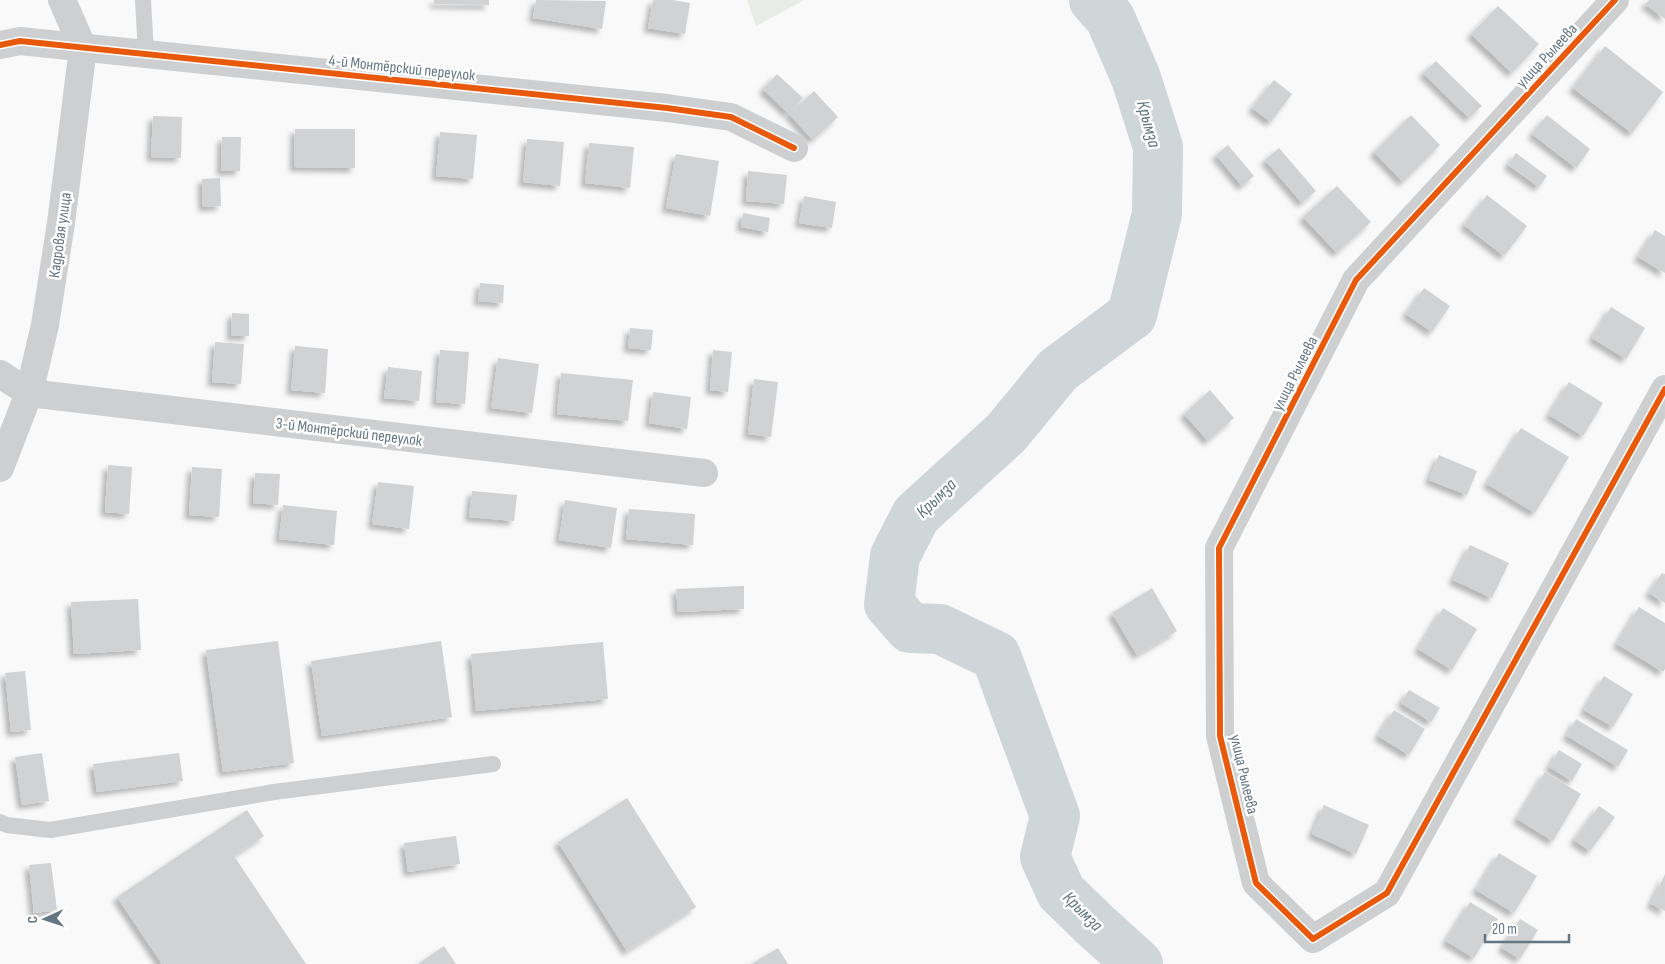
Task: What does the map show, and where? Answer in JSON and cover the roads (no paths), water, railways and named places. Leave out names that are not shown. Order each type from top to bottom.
[{"type":"street","name":"Кадровая улица","points":[[0,468],[29,393],[46,325],[61,223],[82,48],[62,0]]},
{"type":"street","name":"улица Рылеева","points":[[1614,0],[1356,280],[1219,548],[1220,736],[1256,883],[1313,940],[1387,893],[1665,389]]},
{"type":"street","name":"4-й Монтёрский переулок","points":[[0,45],[20,41],[657,107],[731,117],[794,148]]},
{"type":"street","name":"3-й Монтёрский переулок","points":[[0,374],[29,393],[704,473]]},
{"type":"lane","points":[[143,0],[146,54]]},
{"type":"lane","points":[[0,822],[7,825],[50,830],[274,792],[493,764]]},
{"type":"waterway","name":"Крымза","points":[[1094,0],[1110,18],[1136,78],[1158,147],[1157,214],[1132,315],[1058,370],[1006,433],[916,515],[895,556],[889,604],[910,628],[940,629],[996,656],[1055,816],[1045,857],[1061,892],[1138,964]]}]
